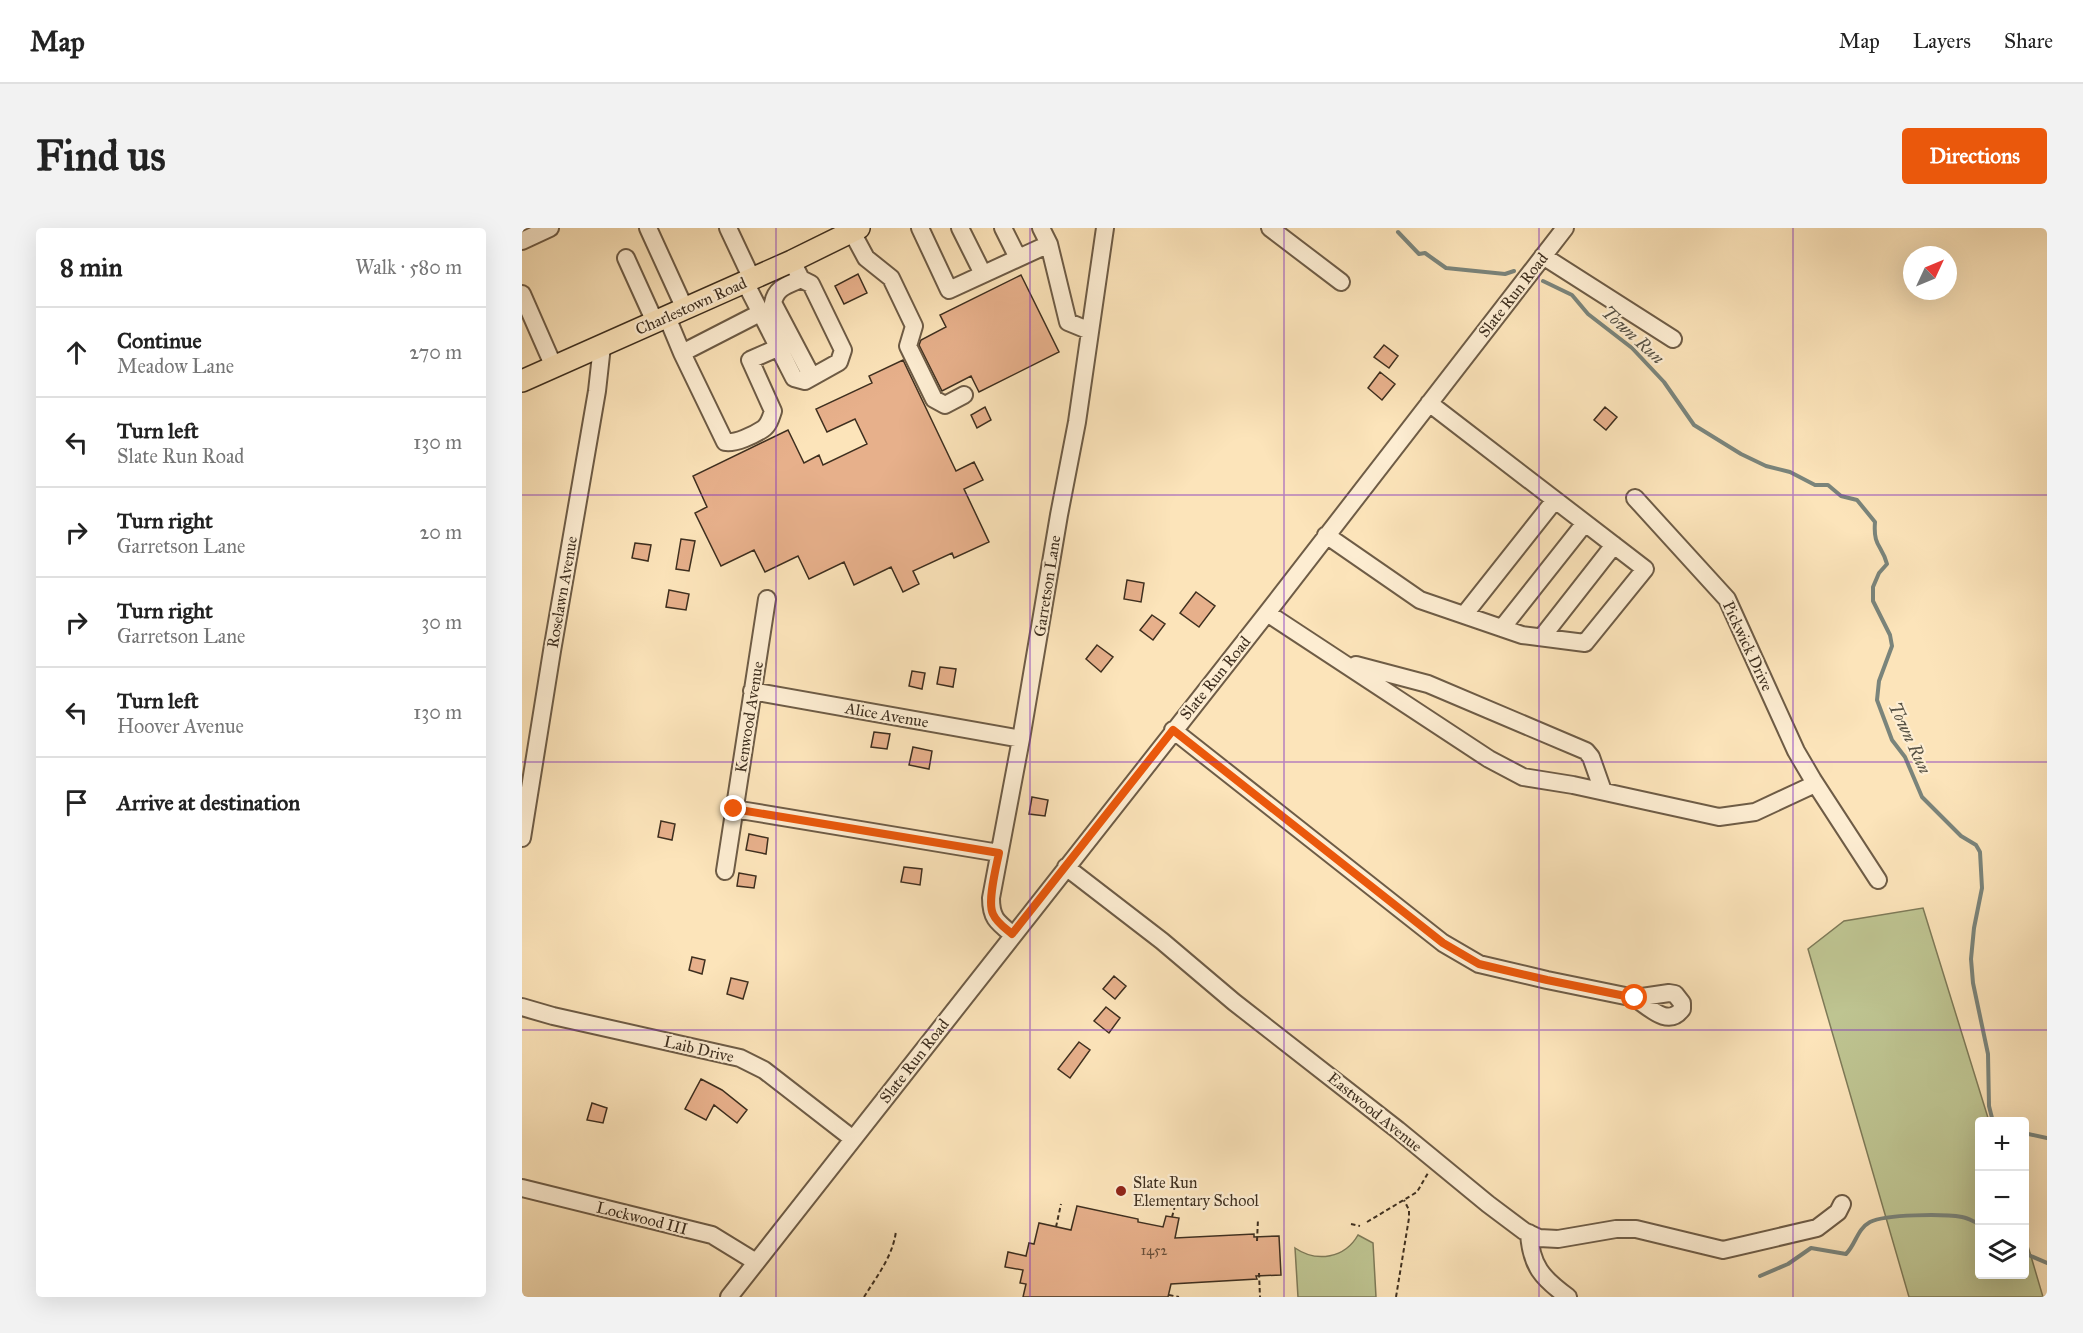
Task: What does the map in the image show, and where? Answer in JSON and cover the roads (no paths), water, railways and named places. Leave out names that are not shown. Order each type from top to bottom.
[{"type":"main road","name":"Charlestown Road","points":[[522,381],[748,280],[797,270],[856,230]]},
{"type":"street","points":[[522,241],[550,228]]},
{"type":"street","points":[[648,228],[669,316],[682,353],[725,442],[731,443],[765,428],[773,411],[750,360],[786,345]]},
{"type":"street","points":[[728,228],[760,313],[786,345]]},
{"type":"street","points":[[920,228],[949,290],[1049,244]]},
{"type":"street","points":[[960,228],[983,274]]},
{"type":"street","points":[[1003,228],[1018,258]]},
{"type":"street","points":[[1041,228],[1049,244],[1068,322],[1090,331]]},
{"type":"street","name":"Garretson Lane","points":[[1012,934],[998,923],[991,912],[992,898],[1077,422],[1105,228]]},
{"type":"street","points":[[1270,228],[1341,282]]},
{"type":"street","name":"Slate Run Road","points":[[729,1297],[1012,934],[1267,613],[1565,228]]},
{"type":"street","points":[[856,230],[866,258],[891,278],[914,326],[908,346],[934,399],[945,405],[964,395]]},
{"type":"street","points":[[1543,256],[1673,339]]},
{"type":"street","points":[[626,258],[669,316]]},
{"type":"street","points":[[797,270],[811,284],[843,350],[839,362],[805,381],[794,378],[786,345],[773,303],[781,287],[797,270]]},
{"type":"street","points":[[522,294],[554,367]]},
{"type":"street","points":[[682,353],[760,313]]},
{"type":"street","name":"Roselawn Avenue","points":[[522,838],[597,391],[602,346]]},
{"type":"street","points":[[1326,535],[1420,600],[1522,635],[1585,643],[1645,569],[1430,403]]},
{"type":"street","name":"Pickwick Drive","points":[[1635,498],[1727,599],[1784,726],[1815,784],[1878,880]]},
{"type":"street","points":[[1464,615],[1555,500]]},
{"type":"street","points":[[1502,628],[1585,523]]},
{"type":"street","points":[[1542,637],[1614,546]]},
{"type":"street","name":"Kenwood Avenue","points":[[725,871],[767,599]]},
{"type":"street","points":[[1267,613],[1489,759],[1523,777],[1603,791],[1719,817],[1755,812],[1815,784]]},
{"type":"street","points":[[1343,661],[1428,684],[1586,751],[1591,757],[1603,791]]},
{"type":"street","name":"Alice Avenue","points":[[752,691],[1021,739]]},
{"type":"street","points":[[1173,730],[1443,943],[1479,964],[1635,998]]},
{"type":"street","points":[[734,809],[999,853]]},
{"type":"street","name":"Eastwood Avenue","points":[[1066,867],[1162,941],[1234,1002],[1381,1116],[1488,1204],[1539,1238],[1558,1239],[1616,1229],[1636,1230],[1723,1250],[1817,1228],[1838,1212],[1842,1204]]},
{"type":"street","name":"Laib Drive","points":[[522,1007],[740,1058],[764,1070],[853,1139]]},
{"type":"street","name":"Lockwood III","points":[[522,1188],[712,1235],[756,1262]]},
{"type":"street","points":[[1529,1233],[1530,1247],[1540,1273],[1568,1297]]},
{"type":"waterway","name":"Town Run","points":[[1398,232],[1419,254],[1425,253],[1446,268],[1505,274],[1514,271]]},
{"type":"waterway","name":"Town Run","points":[[1543,281],[1572,295],[1588,314],[1632,348],[1664,382],[1694,425],[1741,454],[1766,466],[1790,472],[1815,485],[1828,485],[1841,496],[1857,500],[1875,522],[1875,536],[1887,564],[1879,573],[1873,587],[1873,601],[1890,635],[1892,646],[1879,681],[1877,700],[1892,740],[1905,757],[1922,797],[1961,836],[1976,845],[1980,852],[1982,888],[1971,959],[1973,983],[1988,1054],[1989,1106],[1992,1117]]},
{"type":"waterway","name":"Town Run","points":[[2029,1134],[2047,1138]]},
{"type":"waterway","points":[[1760,1276],[1788,1264],[1811,1248],[1846,1254],[1862,1229],[1878,1219],[1942,1215],[1975,1222]]},
{"type":"waterway","points":[[2029,1255],[2047,1263]]},
{"type":"place","name":"Slate Run Elementary School","points":[[1121,1191]]}]
